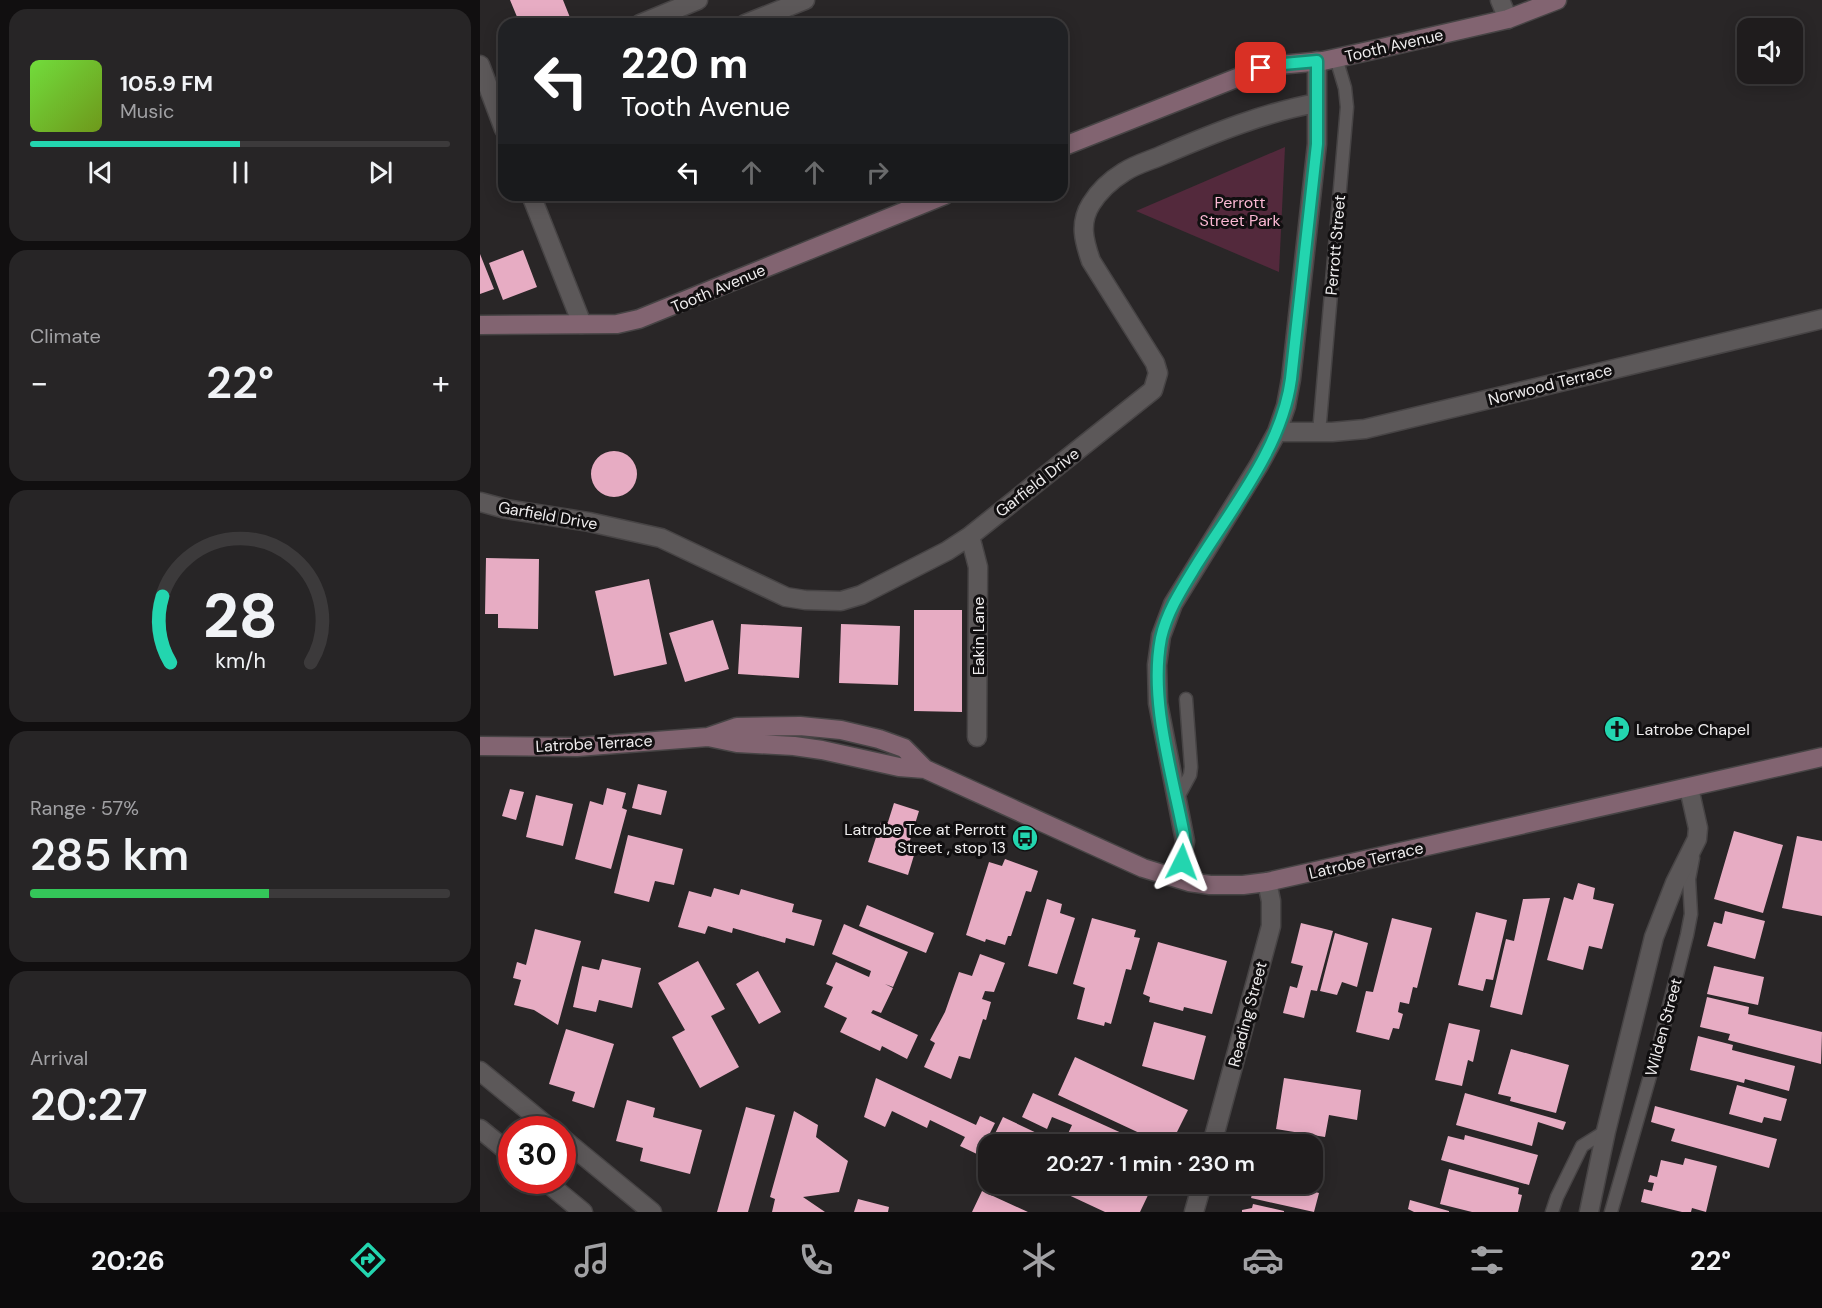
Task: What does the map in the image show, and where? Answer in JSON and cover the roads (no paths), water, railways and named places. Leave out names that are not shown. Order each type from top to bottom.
[{"type":"main road","name":"Tooth Avenue","points":[[1068,145],[1261,68],[1336,58],[1508,19],[1557,0]]},
{"type":"main road","name":"Tooth Avenue","points":[[480,325],[617,324],[639,320],[930,201]]},
{"type":"main road","name":"Latrobe Terrace","points":[[480,746],[578,747],[708,736],[737,743],[822,750],[925,769],[1143,868],[1210,885],[1267,882],[1822,757]]},
{"type":"street","points":[[654,18],[698,0]]},
{"type":"street","points":[[760,18],[805,0]]},
{"type":"street","points":[[1500,0],[1508,19]]},
{"type":"street","name":"Perrott Street","points":[[1178,878],[1185,841],[1158,703],[1157,665],[1161,636],[1173,604],[1259,465],[1286,406],[1317,144],[1317,61]]},
{"type":"street","points":[[480,65],[496,82]]},
{"type":"street","name":"Garfield Drive","points":[[480,502],[506,509],[590,522],[661,538],[786,597],[841,601],[861,595],[947,551],[970,536],[1153,390],[1158,373],[1155,363],[1090,261],[1085,243],[1083,226],[1090,205],[1103,188],[1124,172],[1184,146],[1285,109],[1317,103]]},
{"type":"street","points":[[533,201],[582,324]]},
{"type":"street","name":"Norwood Terrace","points":[[1276,432],[1319,433],[1365,429],[1822,319]]},
{"type":"street","name":"Eakin Lane","points":[[970,536],[978,567],[977,737]]},
{"type":"street","name":"Wilden Street","points":[[1589,1212],[1606,1131],[1654,937],[1675,883],[1697,839],[1698,828],[1689,788]]},
{"type":"street","name":"Reading Street","points":[[1215,1134],[1271,926],[1271,901],[1267,882]]},
{"type":"street","points":[[480,1071],[535,1116]]},
{"type":"street","points":[[480,1129],[498,1144]]},
{"type":"street","points":[[576,1150],[651,1212]]},
{"type":"street","points":[[561,1194],[583,1212]]},
{"type":"street","points":[[1194,1212],[1199,1194]]},
{"type":"lane","name":"Perrott Street","points":[[1319,433],[1347,107],[1345,88],[1336,58]]},
{"type":"lane","points":[[1177,799],[1190,776],[1191,767],[1186,699]]},
{"type":"lane","name":"Wilden Street","points":[[1611,1212],[1660,1041],[1687,935],[1691,914],[1689,879],[1697,839]]},
{"type":"lane","points":[[1552,1212],[1558,1194],[1582,1146],[1606,1131]]},
{"type":"place","name":"Latrobe Chapel","points":[[1617,729]]},
{"type":"place","name":"Latrobe Tce at Perrott Street , stop 13","points":[[1025,838]]},
{"type":"park label","name":"Perrott Street Park","points":[[1240,211]]}]
